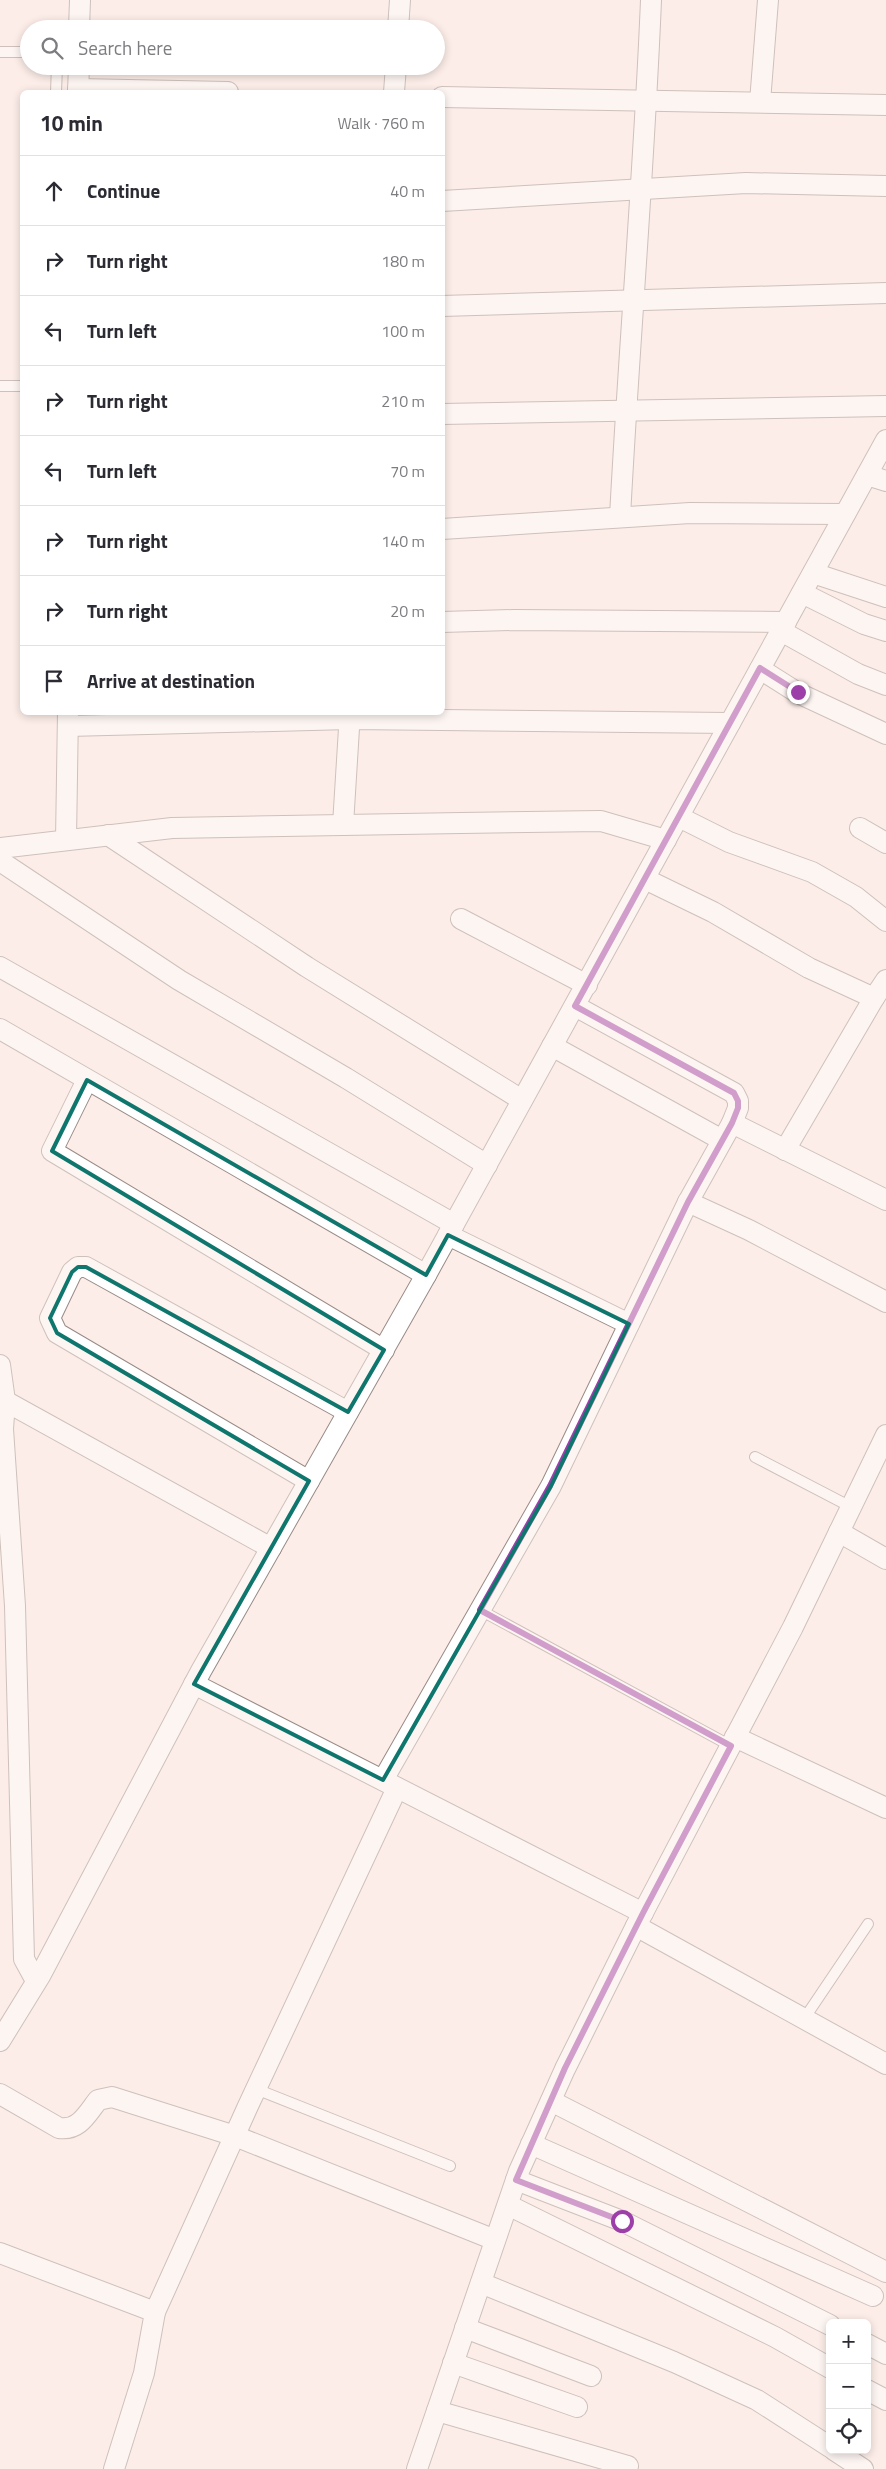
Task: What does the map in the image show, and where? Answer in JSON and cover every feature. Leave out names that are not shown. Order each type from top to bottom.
[{"type":"street","points":[[79,20],[80,0]]},
{"type":"street","points":[[399,20],[400,0]]},
{"type":"street","points":[[620,517],[625,411],[642,189],[651,0]]},
{"type":"street","points":[[760,102],[768,0]]},
{"type":"street","points":[[78,90],[79,75]]},
{"type":"street","points":[[394,90],[395,75]]},
{"type":"street","points":[[445,97],[886,105]]},
{"type":"street","points":[[445,201],[746,183],[886,186]]},
{"type":"street","points":[[445,306],[886,293]]},
{"type":"street","points":[[445,414],[886,406]]},
{"type":"street","points":[[0,2041],[36,1982],[194,1684],[426,1275],[886,440]]},
{"type":"street","points":[[867,475],[886,481]]},
{"type":"street","points":[[445,529],[690,513],[846,514]]},
{"type":"street","points":[[813,573],[886,597]]},
{"type":"street","points":[[802,593],[864,624],[886,631]]},
{"type":"street","points":[[445,622],[514,620],[783,627],[858,674],[886,685]]},
{"type":"street","points":[[760,668],[798,692],[886,734]]},
{"type":"street","points":[[66,840],[68,719],[350,716],[730,723]]},
{"type":"street","points":[[343,825],[350,716]]},
{"type":"street","points":[[679,817],[729,842],[812,872],[856,897],[886,921]]},
{"type":"street","points":[[0,848],[172,828],[343,825],[601,822],[666,840]]},
{"type":"street","points":[[860,828],[886,843]]},
{"type":"street","points":[[108,835],[307,967],[522,1100]]},
{"type":"street","points":[[0,861],[179,980],[346,1078],[487,1165]]},
{"type":"street","points":[[645,879],[713,912],[809,968],[874,998]]},
{"type":"street","points":[[461,920],[586,984]]},
{"type":"street","points":[[0,967],[451,1230],[629,1324]]},
{"type":"street","points":[[785,1150],[886,980]]},
{"type":"street","points":[[114,2469],[144,2373],[155,2312],[256,2089],[390,1784],[480,1610],[550,1486],[688,1202],[732,1123],[738,1108],[738,1101],[734,1093],[575,1006]]},
{"type":"street","points":[[0,1029],[426,1275]]},
{"type":"street","points":[[552,1046],[722,1140]]},
{"type":"street","points":[[87,1080],[52,1151],[384,1350]]},
{"type":"street","points":[[732,1123],[886,1200]]},
{"type":"street","points":[[688,1202],[749,1230],[886,1302]]},
{"type":"street","points":[[309,1481],[57,1333],[50,1318],[72,1272],[78,1267],[86,1267],[348,1412]]},
{"type":"street","points":[[0,1365],[4,1401],[3,1429],[15,1606],[24,1960],[36,1982]]},
{"type":"street","points":[[4,1401],[271,1548]]},
{"type":"street","points":[[417,2469],[516,2180],[531,2144],[640,1920],[793,1627],[886,1434]]},
{"type":"street","points":[[839,1532],[886,1559]]},
{"type":"street","points":[[194,1684],[390,1784],[640,1920],[804,2019],[886,2064]]},
{"type":"street","points":[[733,1741],[886,1808]]},
{"type":"street","points":[[0,2094],[59,2128],[73,2128],[79,2124],[98,2100],[112,2097],[235,2136],[495,2240]]},
{"type":"street","points":[[551,2101],[886,2272]]},
{"type":"street","points":[[531,2144],[873,2296]]},
{"type":"street","points":[[516,2180],[622,2221],[826,2323]]},
{"type":"street","points":[[508,2205],[775,2337],[826,2366]]},
{"type":"street","points":[[0,2253],[155,2312]]},
{"type":"street","points":[[480,2283],[674,2362],[756,2400],[826,2444]]},
{"type":"street","points":[[465,2328],[591,2376]]},
{"type":"street","points":[[871,2346],[886,2354]]},
{"type":"street","points":[[453,2362],[577,2407]]},
{"type":"street","points":[[871,2392],[886,2400]]},
{"type":"street","points":[[437,2411],[628,2466]]},
{"type":"street","points":[[840,2454],[863,2469]]},
{"type":"lane","points":[[0,52],[20,52]]},
{"type":"lane","points":[[56,90],[57,75]]},
{"type":"lane","points":[[0,386],[20,386]]},
{"type":"lane","points":[[756,1457],[851,1507]]},
{"type":"lane","points":[[480,1610],[733,1741]]},
{"type":"lane","points":[[804,2019],[868,1924]]},
{"type":"lane","points":[[256,2089],[450,2166]]},
{"type":"highlighted area","points":[[87,1080],[426,1275],[448,1235],[629,1324],[551,1486],[383,1780],[194,1684],[309,1481],[57,1333],[50,1318],[72,1272],[78,1267],[86,1267],[348,1412],[384,1350],[52,1151]]},
{"type":"route","points":[[622,2221],[516,2180],[565,2068],[643,1913],[731,1746],[480,1610],[550,1486],[688,1202],[732,1123],[738,1108],[738,1101],[734,1093],[575,1006],[760,668],[798,692]]}]
